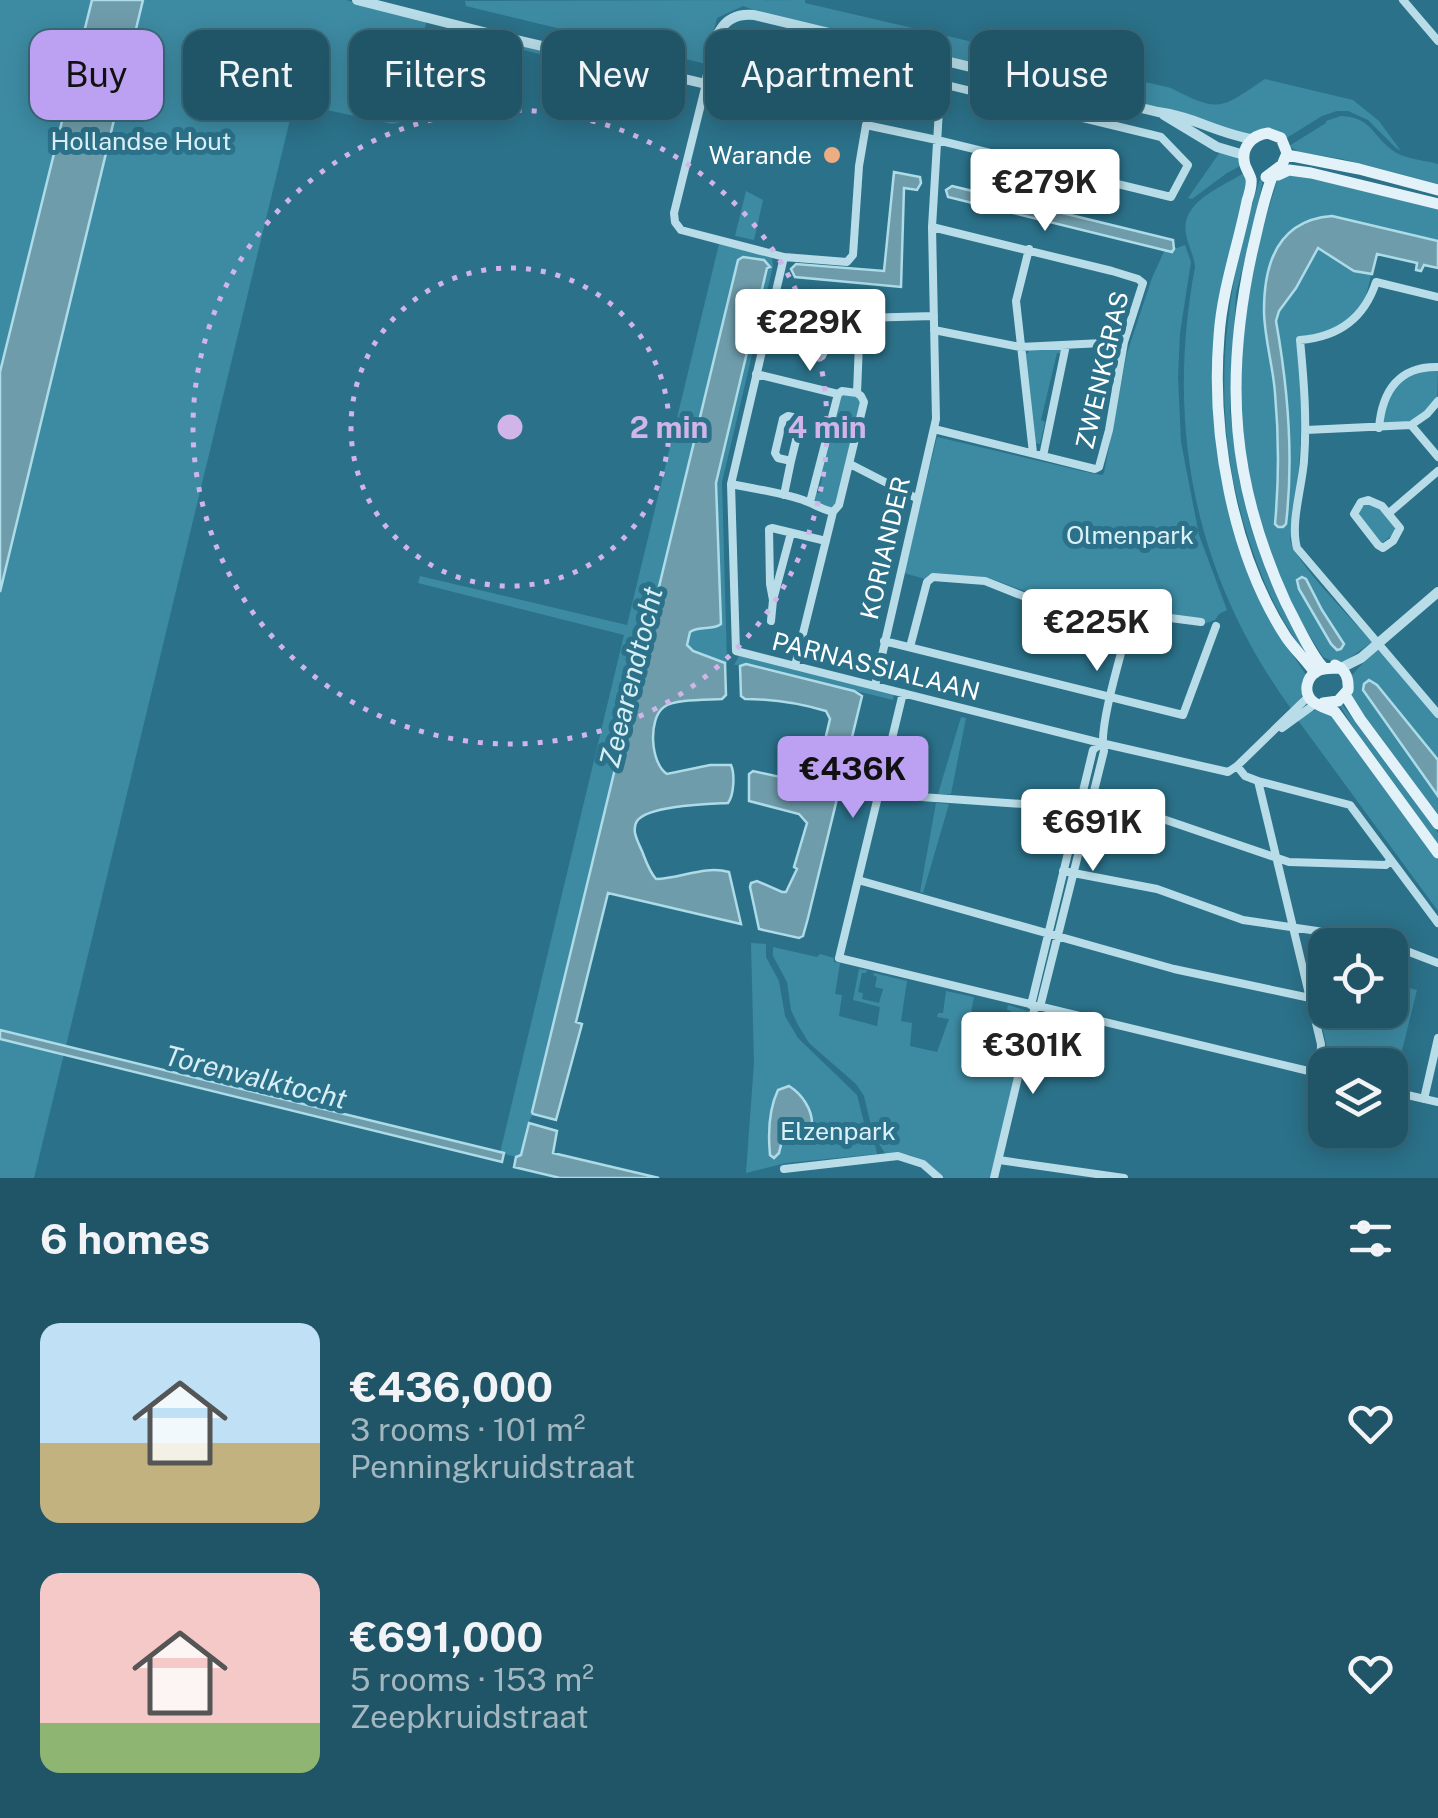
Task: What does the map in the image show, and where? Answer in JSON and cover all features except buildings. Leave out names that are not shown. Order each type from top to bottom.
[{"type":"main road","points":[[1272,168],[1283,141],[1271,133],[1261,134],[1245,148],[1245,167],[1311,173],[1438,204]]},
{"type":"main road","points":[[1246,156],[1254,144],[1267,138],[1276,140],[1237,335],[1234,389],[1239,450],[1246,493],[1262,546],[1290,611],[1318,662],[1348,687],[1327,701]]},
{"type":"main road","points":[[1329,671],[1298,653],[1270,607],[1234,509],[1220,433],[1217,386],[1219,333],[1230,271],[1251,183],[1272,168],[1302,157],[1438,190]]},
{"type":"main road","points":[[1329,671],[1312,691],[1315,698],[1360,719],[1438,824]]},
{"type":"main road","points":[[1327,701],[1438,854]]},
{"type":"street","points":[[357,0],[705,84]]},
{"type":"street","points":[[1403,0],[1438,41]]},
{"type":"street","points":[[720,30],[728,20],[754,14],[821,30]]},
{"type":"street","points":[[950,61],[1193,118],[1219,131],[1252,139]]},
{"type":"street","points":[[705,88],[676,201],[675,222],[684,232],[784,256],[848,262],[853,255],[866,126],[1171,197],[1188,166],[1160,137],[950,86]]},
{"type":"street","points":[[1158,112],[1217,147],[1246,156]]},
{"type":"street","name":"KORIANDER","points":[[875,686],[936,419],[932,227],[938,120]]},
{"type":"street","points":[[932,227],[1028,249],[1016,301],[1038,454]]},
{"type":"street","name":"ZWENKGRAS","points":[[1028,249],[1142,281],[1124,342],[1099,467],[1038,454]]},
{"type":"street","points":[[784,256],[731,484],[784,494],[832,512]]},
{"type":"street","points":[[1438,297],[1376,282],[1363,311],[1350,324],[1319,338],[1300,340],[1306,430],[1294,536],[1297,548],[1438,714]]},
{"type":"street","points":[[825,314],[824,352],[820,357],[804,353],[800,346],[810,312],[860,318],[934,316]]},
{"type":"street","points":[[856,393],[860,318]]},
{"type":"street","points":[[934,330],[1020,347],[1124,342]]},
{"type":"street","points":[[1038,454],[1066,345]]},
{"type":"street","points":[[1379,428],[1384,399],[1398,379],[1424,366],[1438,367]]},
{"type":"street","points":[[756,374],[838,394],[856,393],[864,402],[839,505],[832,512],[795,666]]},
{"type":"street","points":[[810,502],[838,394]]},
{"type":"street","points":[[1306,430],[1411,425],[1438,401]]},
{"type":"street","points":[[784,494],[800,424],[797,418],[788,416],[783,419],[774,452],[778,458],[791,462]]},
{"type":"street","points":[[1411,425],[1438,457]]},
{"type":"street","points":[[934,429],[1038,454]]},
{"type":"street","points":[[850,464],[916,498]]},
{"type":"street","points":[[1388,513],[1438,471]]},
{"type":"street","name":"PARNASSIALAAN","points":[[731,484],[736,651],[1228,772],[1238,766]]},
{"type":"street","points":[[1368,500],[1388,513],[1400,528],[1384,548],[1354,514],[1361,502],[1368,500]]},
{"type":"street","points":[[773,600],[768,533],[772,528],[826,541]]},
{"type":"street","points":[[770,622],[791,533]]},
{"type":"street","points":[[910,647],[927,582],[933,577],[985,581],[1048,606]]},
{"type":"street","points":[[1329,671],[1361,658],[1438,592]]},
{"type":"street","points":[[1068,872],[1090,810],[1111,697],[1132,613],[1128,606],[1074,599]]},
{"type":"street","points":[[1132,613],[1201,622]]},
{"type":"street","points":[[884,641],[1183,715],[1216,626]]},
{"type":"street","points":[[903,693],[839,958],[1308,1072]]},
{"type":"street","points":[[1327,701],[1270,735],[1238,766],[1246,776],[1258,781],[1350,806],[1438,923]]},
{"type":"street","points":[[994,1178],[1068,872],[1093,750],[1102,743]]},
{"type":"street","points":[[1258,781],[1308,989]]},
{"type":"street","points":[[878,794],[1079,808],[1160,818],[1289,862],[1390,862]]},
{"type":"street","points":[[1068,872],[1157,890],[1243,920],[1378,940],[1438,963]]},
{"type":"street","points":[[858,880],[1174,969],[1308,998]]},
{"type":"street","points":[[1424,1099],[1438,1038]]},
{"type":"street","points":[[1408,1095],[1438,1102]]},
{"type":"street","points":[[784,1169],[898,1156],[923,1164],[939,1178]]},
{"type":"street","points":[[999,1160],[1067,1174],[1124,1178]]},
{"type":"green space","name":"Hollandse Hout","points":[[0,0],[346,0],[427,20],[424,30],[349,30],[349,115],[329,110],[329,30],[183,30],[183,120],[290,120],[34,1178],[0,1178]]},
{"type":"green space","points":[[805,0],[921,30],[832,30],[743,6],[717,18],[714,30],[705,30],[705,64],[685,59],[685,30],[565,30],[466,6],[465,1]]},
{"type":"green space","points":[[950,37],[970,41],[970,65],[950,60]]},
{"type":"green space","points":[[522,42],[542,47],[542,55],[522,50]]},
{"type":"green space","points":[[1265,79],[1353,100],[1379,121],[1401,151],[1368,120],[1348,111],[1322,116],[1285,139],[1250,135],[1144,108],[1144,82],[1211,104],[1229,101]]},
{"type":"green space","points":[[1341,116],[1365,123],[1397,153],[1438,164],[1438,184],[1299,152],[1289,146],[1326,121]]},
{"type":"green space","name":"Hollandse Hout","points":[[373,120],[402,120],[392,124]]},
{"type":"green space","points":[[1220,152],[1236,157],[1242,165],[1188,198]]},
{"type":"green space","points":[[1245,172],[1248,180],[1219,301],[1222,480],[1284,642],[1306,675],[1301,700],[1292,710],[1232,607],[1211,554],[1196,499],[1187,443],[1184,385],[1195,267],[1186,222],[1205,196]]},
{"type":"green space","points":[[1289,173],[1438,209],[1438,241],[1355,221],[1373,268],[1365,300],[1345,325],[1318,337],[1296,338],[1300,439],[1290,540],[1314,577],[1372,642],[1344,662],[1323,657],[1279,579],[1256,516],[1242,449],[1240,345],[1260,237],[1278,178]],"holes":[[[1278,333],[1286,386],[1290,483],[1288,502],[1275,524],[1277,429],[1267,336]]]},
{"type":"green space","points":[[1260,179],[1263,180],[1253,229],[1236,293],[1230,411],[1250,525],[1268,575],[1317,667],[1285,623],[1261,574],[1236,495],[1228,449],[1225,359],[1229,314],[1236,269]]},
{"type":"green space","points":[[746,191],[763,200],[754,240],[735,236]]},
{"type":"green space","points":[[719,244],[772,257],[773,266],[722,482],[727,663],[693,651],[687,645],[690,632],[721,624],[716,483],[768,266],[764,260],[743,257],[738,260],[533,1114],[521,1155],[517,1157],[500,1153],[624,635],[418,583],[420,576],[627,625]]},
{"type":"green space","name":"Olmenpark","points":[[1167,245],[1185,245],[1191,262],[1180,333],[1181,442],[1199,535],[1227,610],[1204,624],[1136,610],[1132,603],[1074,596],[1069,609],[1050,606],[1050,600],[986,577],[933,574],[925,579],[904,573],[937,437],[1104,473],[1127,353]]},
{"type":"green space","points":[[1057,348],[1063,354],[1057,353],[1041,420],[1045,422],[1040,444],[1034,443],[1024,354],[1029,350]]},
{"type":"green space","points":[[1425,371],[1438,371],[1437,400],[1412,420],[1380,424],[1399,384]]},
{"type":"green space","points":[[842,394],[861,400],[837,505],[831,509],[815,501]]},
{"type":"green space","points":[[1374,503],[1399,529],[1381,544],[1358,513],[1363,505]]},
{"type":"green space","points":[[1377,648],[1438,718],[1438,760],[1377,685],[1363,686],[1438,796],[1438,819],[1351,698],[1352,675]]},
{"type":"green space","points":[[739,656],[894,694],[893,700],[747,664],[734,665]]},
{"type":"green space","points":[[1341,703],[1438,833],[1438,844],[1364,745]]},
{"type":"green space","points":[[1317,710],[1331,712],[1438,860],[1438,911],[1297,719]]},
{"type":"green space","points":[[961,717],[966,718],[951,794],[938,794]]},
{"type":"green space","points":[[936,803],[949,804],[923,893],[920,892]]},
{"type":"green space","name":"Elzenpark","points":[[751,943],[766,944],[766,957],[779,981],[785,1016],[798,1038],[857,1095],[867,1134],[877,1154],[786,1163],[746,1173],[754,1063]],"holes":[[[793,1088],[806,1105],[811,1121],[805,1135],[798,1124],[788,1128],[777,1156],[769,1148],[773,1100]]]},
{"type":"green space","name":"Elzenpark","points":[[773,947],[834,958],[834,962],[840,963],[835,994],[842,995],[839,1016],[877,1026],[880,1007],[853,1000],[859,969],[867,970],[862,973],[858,992],[863,993],[862,999],[879,1003],[883,989],[875,987],[874,973],[907,981],[901,1021],[912,1023],[910,1046],[937,1052],[949,1019],[937,1017],[943,1013],[946,991],[974,997],[965,1044],[975,1047],[972,1067],[1010,1075],[1021,1044],[1024,1045],[990,1178],[943,1178],[917,1158],[886,1155],[873,1134],[864,1096],[856,1084],[809,1043],[798,1025]]},
{"type":"green space","points":[[1408,988],[1417,990],[1408,1026]]},
{"type":"green space","points":[[1008,1005],[1031,1012],[1024,1042],[1003,1039],[1011,1011],[1007,1010]]},
{"type":"green space","points":[[1322,1028],[1408,1028],[1403,1048],[1326,1048]]},
{"type":"shaded area","points":[[92,0],[143,0],[136,30],[85,30]]},
{"type":"shaded area","points":[[62,120],[114,120],[0,592],[0,372]]},
{"type":"shaded area","points":[[894,172],[920,177],[921,183],[917,190],[904,188],[901,287],[795,277],[791,269],[796,264],[884,271]]},
{"type":"shaded area","points":[[952,186],[1173,240],[1174,249],[1172,252],[948,197],[946,190]]},
{"type":"shaded area","points":[[1332,216],[1438,241],[1438,268],[1424,265],[1421,271],[1416,270],[1417,263],[1377,254],[1372,274],[1354,271],[1318,248],[1279,311],[1276,321],[1287,397],[1290,473],[1286,524],[1278,527],[1276,409],[1264,320],[1267,276],[1278,246],[1287,235],[1314,219]]},
{"type":"shaded area","points":[[738,260],[764,260],[770,267],[716,483],[721,624],[690,632],[687,645],[725,663],[726,695],[722,699],[669,704],[659,713],[653,730],[654,751],[667,774],[731,765],[733,790],[728,803],[653,812],[637,821],[635,828],[656,879],[710,870],[729,872],[741,924],[608,893],[576,1022],[582,1024],[556,1120],[532,1112]]},
{"type":"shaded area","points":[[1302,577],[1344,644],[1341,649],[1331,644],[1299,589],[1297,580]]},
{"type":"shaded area","points":[[746,664],[862,696],[808,918],[799,938],[759,929],[750,887],[757,881],[786,892],[797,869],[794,867],[807,823],[799,814],[749,801],[749,774],[753,771],[803,782],[810,780],[817,774],[830,719],[826,711],[806,706],[745,699],[741,696],[740,666]]},
{"type":"shaded area","points":[[1369,680],[1438,760],[1438,796],[1363,690]]},
{"type":"shaded area","points":[[0,1030],[504,1153],[502,1162],[0,1039]]},
{"type":"shaded area","points":[[789,1086],[806,1103],[812,1126],[800,1139],[789,1142],[802,1133],[802,1127],[797,1124],[785,1128],[774,1158],[770,1155],[769,1139],[773,1105],[778,1090]]},
{"type":"shaded area","points":[[529,1123],[557,1131],[553,1153],[659,1178],[560,1178],[514,1167]]},
{"type":"place","name":"Warande","points":[[832,155]]},
{"type":"water label","name":"Zeearendtocht","points":[[631,677]]},
{"type":"water label","name":"Torenvalktocht","points":[[256,1077]]}]
